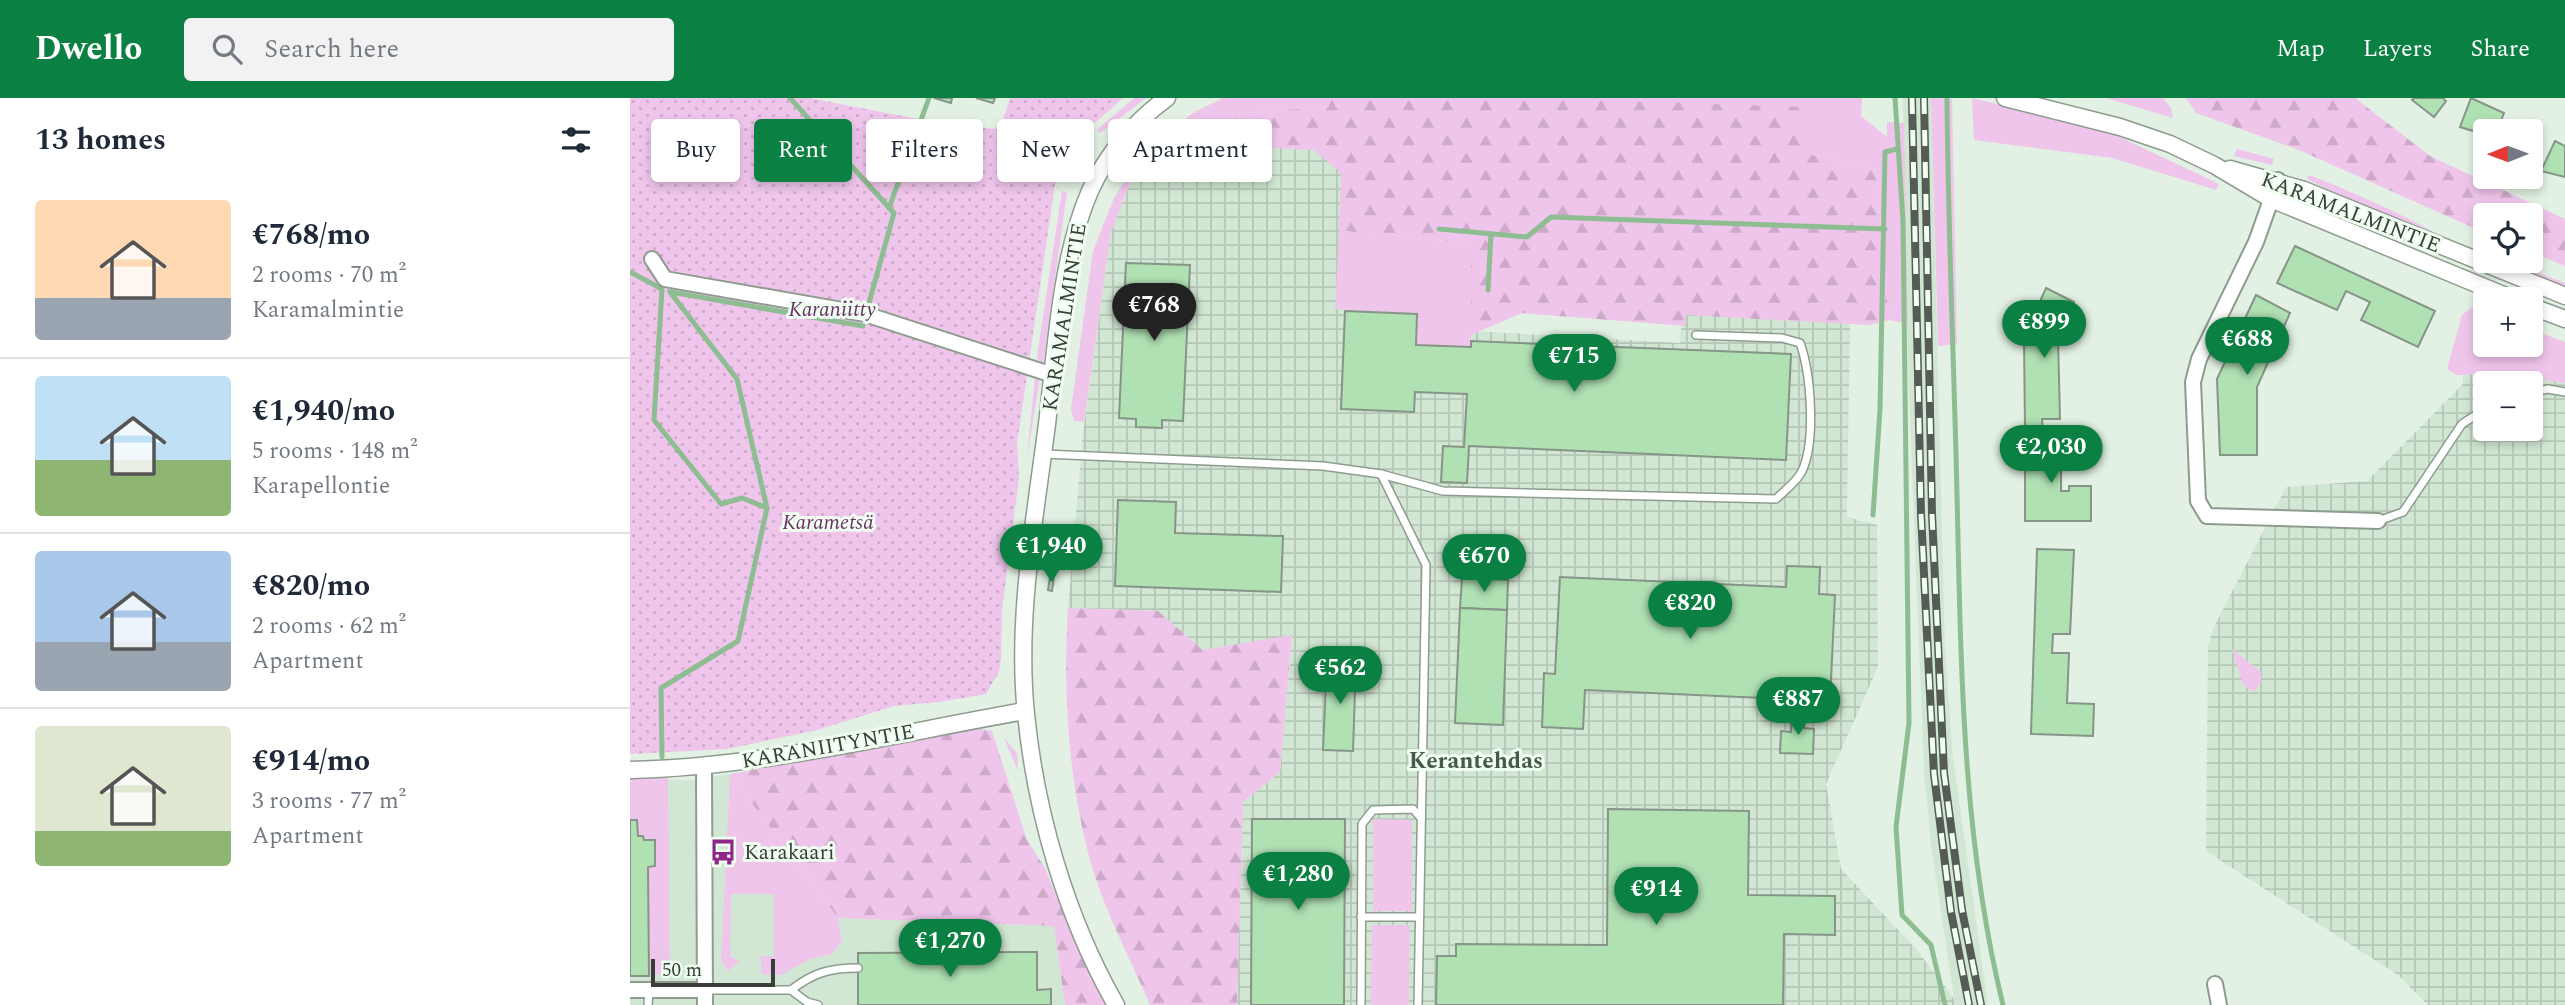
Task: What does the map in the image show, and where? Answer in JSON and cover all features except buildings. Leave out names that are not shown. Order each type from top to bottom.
[{"type":"street","name":"KARAMALMINTIE","points":[[1116,1005],[1089,949],[1058,868],[1039,796],[1026,711],[1025,615],[1053,375],[1072,245],[1091,188],[1127,135],[1167,98]]},
{"type":"street","name":"KARAMALMINTIE","points":[[2005,98],[2120,127],[2170,144],[2214,165],[2271,199],[2484,287]]},
{"type":"street","name":"KARAMALMINTIE","points":[[2214,165],[2278,180],[2565,296]]},
{"type":"street","points":[[2278,180],[2256,242],[2199,359],[2193,382],[2195,480],[2198,501],[2207,516],[2378,521]]},
{"type":"street","points":[[652,259],[665,279],[865,314],[1053,375]]},
{"type":"street","points":[[2543,311],[2565,319]]},
{"type":"street","name":"KARANIITYNTIE","points":[[630,770],[704,768],[1026,711]]},
{"type":"street","points":[[704,768],[705,1005]]},
{"type":"street","points":[[2215,984],[2219,1005]]},
{"type":"street","points":[[630,990],[648,998],[705,990]]},
{"type":"lane","points":[[1043,454],[1323,466],[1381,474],[1443,491],[1776,499],[1801,473],[1808,449],[1808,366],[1800,344],[1782,338],[1696,335]]},
{"type":"lane","points":[[2543,391],[2565,392]]},
{"type":"lane","points":[[2378,521],[2403,512],[2462,424],[2473,417]]},
{"type":"lane","points":[[1381,474],[1426,565],[1418,1005]]},
{"type":"lane","points":[[1361,1005],[1362,824],[1373,810],[1413,809],[1421,818]]},
{"type":"lane","points":[[1361,917],[1419,917]]},
{"type":"lane","points":[[791,990],[811,974],[832,968],[858,968]]},
{"type":"lane","points":[[705,990],[791,990],[807,1002],[818,1005]]},
{"type":"shaded area","points":[[1903,98],[1931,98],[1945,648],[1953,758],[1988,1005],[1955,1005],[1931,845],[1924,772],[1908,367]]},
{"type":"shaded area","points":[[1272,141],[1315,145],[1345,171],[1474,331],[1680,343],[1682,313],[1850,319],[1847,517],[1877,525],[1878,667],[1826,784],[1841,869],[1916,949],[1953,997],[1955,1005],[1237,1005],[1243,802],[1280,772],[1292,636],[1203,650],[1158,611],[1068,608],[1083,432],[1111,232],[1131,182],[1272,182]]},
{"type":"shaded area","points":[[2463,326],[2473,335],[2473,357],[2543,357],[2543,354],[2565,357],[2565,1005],[2428,1005],[2398,975],[2206,851],[2208,646],[2213,629],[2286,487],[2367,481],[2463,384]]},
{"type":"shaded area","points":[[730,774],[838,918],[1054,926],[1065,1005],[630,1005],[630,779],[693,780]]},
{"type":"green space","name":"Karaniitty","points":[[630,98],[809,98],[918,119],[866,119],[866,182],[983,182],[983,128],[997,129],[997,182],[1056,182],[1017,443],[1019,478],[1002,610],[999,672],[986,694],[894,706],[817,730],[727,749],[630,754]]},
{"type":"green space","name":"Karaniitty","points":[[1010,98],[1123,98],[1094,124],[1094,119],[1003,119]]},
{"type":"green space","points":[[1134,98],[1146,98],[1118,119],[1110,119]]},
{"type":"green space","points":[[1223,98],[1330,98],[1329,107],[1243,113],[1233,119],[1185,119]]},
{"type":"green space","points":[[1330,98],[1624,98],[1624,101],[1801,107],[1812,155],[1876,169],[1889,320],[1869,325],[1686,315],[1686,326],[1522,313],[1471,335],[1471,244],[1339,230],[1341,173],[1314,150],[1272,148],[1272,119],[1233,119],[1243,113],[1329,107]]},
{"type":"green space","points":[[1624,98],[1862,98],[1861,116],[1887,137],[1887,122],[1904,123],[1908,324],[1889,320],[1876,169],[1812,155],[1624,101]]},
{"type":"green space","points":[[1931,98],[1952,99],[1957,344],[1938,346]]},
{"type":"green space","points":[[1972,98],[2107,131],[2219,184],[2216,190],[2112,158],[1974,140]]},
{"type":"green space","points":[[2106,98],[2163,98],[2171,108],[2173,118]]},
{"type":"green space","points":[[2186,98],[2355,98],[2430,156],[2473,176],[2473,189],[2501,189],[2531,203],[2473,203],[2473,228],[2299,150],[2196,113]]},
{"type":"green space","points":[[1108,120],[1108,127],[1100,133],[1097,130]]},
{"type":"green space","points":[[2237,149],[2274,159],[2272,165],[2234,156]]},
{"type":"green space","points":[[2309,175],[2400,215],[2439,237],[2392,222],[2307,179]]},
{"type":"green space","points":[[1124,182],[1131,182],[1111,232],[1084,422],[1074,421],[1071,409],[1093,251],[1114,198]]},
{"type":"green space","points":[[1062,191],[1067,192],[1043,364],[1037,357]]},
{"type":"green space","points":[[2330,209],[2361,222],[2375,235],[2329,213]]},
{"type":"green space","points":[[2543,209],[2565,219],[2565,266],[2543,257]]},
{"type":"green space","points":[[1339,230],[1472,244],[1471,347],[1416,345],[1417,314],[1335,309]]},
{"type":"green space","points":[[2520,273],[2540,273],[2565,283],[2565,291]]},
{"type":"green space","points":[[2473,307],[2473,357],[2543,357],[2543,334],[2565,342],[2565,383],[2543,380],[2543,371],[2473,371],[2473,375],[2457,375],[2447,369],[2462,315]]},
{"type":"green space","points":[[1035,377],[1040,378],[1027,457]]},
{"type":"green space","points":[[1068,608],[1158,611],[1203,650],[1292,635],[1280,772],[1243,802],[1237,1005],[1150,1005],[1111,919],[1092,867],[1077,803],[1067,706]]},
{"type":"green space","points":[[2232,649],[2261,672],[2261,682],[2254,692],[2243,685]]},
{"type":"green space","points":[[977,728],[992,731],[1027,840],[1045,868],[1079,952],[1106,1005],[1065,1005],[1054,926],[838,918],[730,774]]},
{"type":"green space","points":[[1004,738],[1017,753],[1018,771]]},
{"type":"green space","points":[[730,774],[838,918],[842,941],[832,954],[810,959],[781,975],[761,974],[761,956],[774,956],[774,894],[731,894],[730,956],[739,961],[728,971],[721,961]]},
{"type":"green space","points":[[668,778],[670,972],[649,976],[648,867],[655,866],[655,840],[638,836],[637,820],[630,820],[630,779]]},
{"type":"green space","points":[[1373,819],[1412,820],[1412,911],[1373,911]]},
{"type":"green space","points":[[1372,925],[1410,925],[1409,1005],[1371,1005]]},
{"type":"waterway","points":[[790,98],[894,213],[867,310]]},
{"type":"waterway","points":[[889,208],[929,98]]},
{"type":"waterway","points":[[1895,98],[1903,221],[1909,723],[1896,827],[1902,915],[1931,945],[1945,1005]]},
{"type":"waterway","points":[[1947,98],[1960,623],[1966,751],[1979,879],[2003,1005]]},
{"type":"waterway","points":[[1873,515],[1880,409],[1885,152],[1897,149]]},
{"type":"waterway","points":[[1439,229],[1527,237],[1551,217],[1885,229]]},
{"type":"waterway","points":[[1488,290],[1491,234]]},
{"type":"waterway","points":[[630,272],[662,289],[654,420],[721,504],[742,498],[767,508],[738,641],[661,688],[662,757]]},
{"type":"waterway","points":[[670,292],[737,379],[767,508]]},
{"type":"waterway","points":[[671,292],[863,326]]},
{"type":"railway","points":[[1912,98],[1921,514],[1934,774],[1951,912],[1969,1005]]},
{"type":"railway","points":[[1924,98],[1932,514],[1944,773],[1962,910],[1981,1005]]},
{"type":"place","name":"Karakaari","points":[[723,852]]},
{"type":"district","name":"Kerantehdas","points":[[1476,760]]},
{"type":"park label","name":"Karametsä","points":[[828,522]]}]
